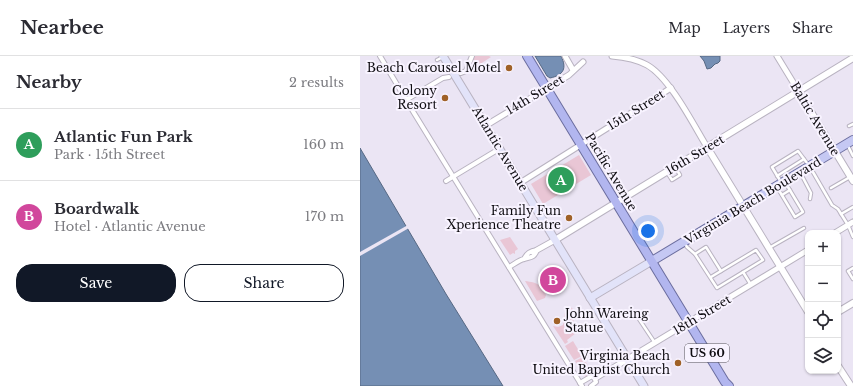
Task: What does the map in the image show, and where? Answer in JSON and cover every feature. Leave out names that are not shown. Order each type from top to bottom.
[{"type":"highway","name":"Pacific Avenue","points":[[527,56],[652,261],[725,385]]},
{"type":"main road","name":"Atlantic Avenue","points":[[441,58],[499,148],[644,386]]},
{"type":"main road","name":"Virginia Beach Boulevard","points":[[652,261],[850,142]]},
{"type":"main road","points":[[590,298],[652,261]]},
{"type":"street","points":[[380,56],[581,385]]},
{"type":"street","points":[[457,72],[461,73],[466,71],[472,56]]},
{"type":"street","points":[[565,56],[573,70]]},
{"type":"street","points":[[612,56],[633,59],[647,65],[661,76],[671,88],[780,267],[805,305]]},
{"type":"street","name":"Baltic Avenue","points":[[777,56],[852,180]]},
{"type":"street","name":"16th Street","points":[[509,267],[524,259],[529,259],[535,256],[537,250],[853,58]]},
{"type":"street","name":"14th Street","points":[[485,126],[569,75],[583,62]]},
{"type":"street","points":[[406,100],[443,78],[449,77]]},
{"type":"street","name":"15th Street","points":[[520,183],[671,88]]},
{"type":"street","points":[[446,181],[499,148]]},
{"type":"street","points":[[840,230],[853,222]]},
{"type":"street","name":"18th Street","points":[[591,386],[596,382],[595,379],[805,252]]},
{"type":"street","points":[[841,310],[853,303]]},
{"type":"street","points":[[841,370],[851,385]]},
{"type":"street","name":"18th Street","points":[[581,385],[592,376],[595,379]]},
{"type":"lane","points":[[849,126],[853,124]]},
{"type":"lane","points":[[850,142],[853,154]]},
{"type":"lane","points":[[781,184],[790,190],[803,212],[795,217],[782,195],[781,184],[772,167],[798,151],[810,167],[832,205],[838,209],[848,225],[853,237]]},
{"type":"lane","points":[[777,176],[804,160]]},
{"type":"lane","points":[[667,172],[672,180],[680,175],[675,167]]},
{"type":"lane","points":[[800,173],[811,193],[810,199]]},
{"type":"lane","points":[[831,188],[852,180]]},
{"type":"lane","points":[[782,195],[790,190]]},
{"type":"lane","points":[[841,214],[853,207]]},
{"type":"lane","points":[[769,249],[804,228]]},
{"type":"lane","points":[[684,242],[695,254],[717,288],[763,260],[756,250],[711,278]]},
{"type":"lane","points":[[695,254],[706,247],[721,271]]},
{"type":"lane","points":[[853,268],[848,271],[853,279]]},
{"type":"lane","points":[[743,272],[751,285]]},
{"type":"lane","points":[[639,319],[655,343]]},
{"type":"shaded area","points":[[475,56],[491,57],[474,68],[470,66]]},
{"type":"shaded area","points":[[579,155],[591,175],[543,204],[531,184]]},
{"type":"shaded area","points":[[510,237],[518,249],[515,251],[515,254],[513,253],[510,255],[500,240]]},
{"type":"shaded area","points":[[525,281],[536,283],[540,286],[546,295],[545,298],[537,301]]},
{"type":"shaded area","points":[[570,307],[574,311],[571,316],[576,314],[573,323],[578,325],[582,323],[586,328],[576,333],[567,340],[568,342],[565,344],[553,326],[558,327],[563,325],[565,312]]},
{"type":"shaded area","points":[[573,341],[582,356],[574,360],[565,346]]},
{"type":"shaded area","points":[[583,357],[592,373],[598,370],[600,372],[586,378],[575,361]]},
{"type":"water","points":[[535,56],[561,56],[564,64],[563,70],[555,77],[550,78],[547,76]]},
{"type":"water","points":[[700,56],[720,56],[720,61],[711,68],[707,69]]},
{"type":"water","points":[[360,148],[446,294],[503,386],[360,386]]},
{"type":"pier","points":[[408,225],[409,228],[360,256],[360,252]]},
{"type":"place","name":"Beach Carousel Motel","points":[[509,68]]},
{"type":"place","name":"Colony Resort","points":[[445,98]]},
{"type":"place","name":"Atlantic Fun Park","points":[[561,180]]},
{"type":"place","name":"Family Fun Xperience Theatre","points":[[569,218]]},
{"type":"place","name":"Boardwalk","points":[[553,280]]},
{"type":"place","name":"John Wareing Statue","points":[[557,321]]},
{"type":"place","name":"Virginia Beach United Baptist Church","points":[[678,363]]}]
